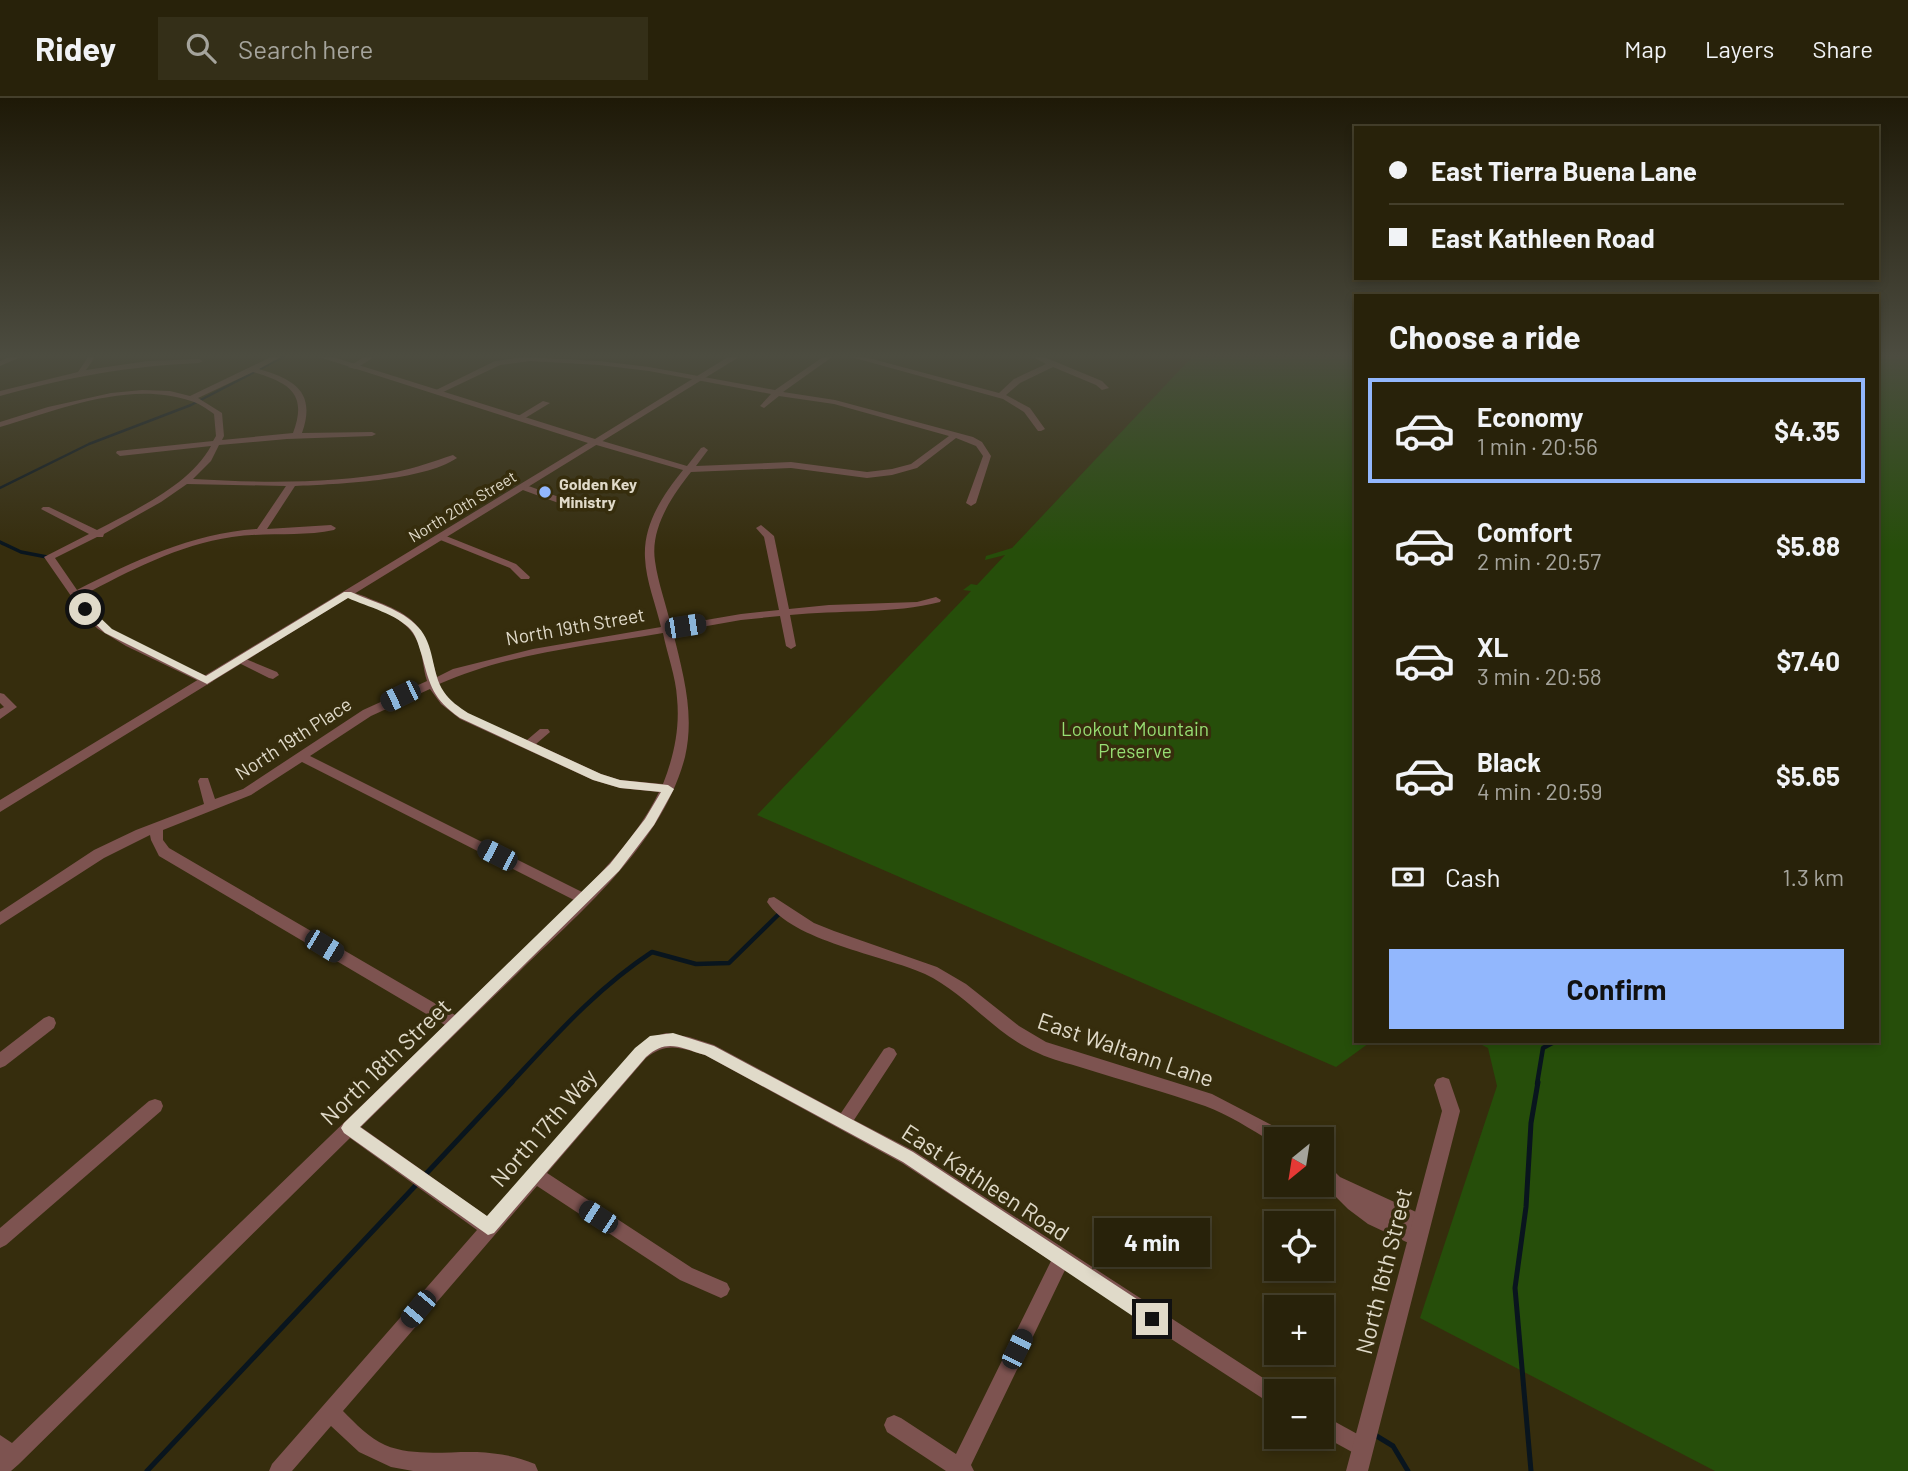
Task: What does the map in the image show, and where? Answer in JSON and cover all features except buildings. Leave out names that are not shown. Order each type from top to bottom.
[{"type":"street","points":[[207,681],[108,631],[91,617],[49,557],[100,535],[149,507],[184,481],[210,455],[217,442],[221,421]]},
{"type":"street","points":[[297,435],[302,421]]},
{"type":"street","points":[[529,421],[690,469],[791,465],[860,475],[892,472],[914,466],[955,435]]},
{"type":"street","name":"North 20th Street","points":[[0,807],[630,421]]},
{"type":"street","points":[[904,421],[979,444],[987,456],[971,503]]},
{"type":"street","points":[[1035,421],[1041,429]]},
{"type":"street","points":[[120,453],[297,435],[372,434]]},
{"type":"street","name":"North 18th Street","points":[[4,1457],[349,1128],[584,899],[632,846],[668,789],[684,739],[682,696],[650,560],[649,544],[656,517],[704,450]]},
{"type":"street","points":[[184,481],[245,484],[389,474],[437,465],[453,458]]},
{"type":"street","points":[[854,488],[860,475]]},
{"type":"street","points":[[260,533],[293,482]]},
{"type":"street","points":[[523,487],[578,507]]},
{"type":"street","points":[[46,509],[100,535]]},
{"type":"street","points":[[76,595],[191,541],[227,535],[331,528]]},
{"type":"street","points":[[761,528],[769,536],[791,646]]},
{"type":"street","points":[[441,537],[513,566],[524,577]]},
{"type":"street","points":[[348,594],[399,617],[416,629],[424,645],[433,681],[449,705],[464,716],[597,777],[620,784],[668,789]]},
{"type":"street","name":"North 19th Street","points":[[433,681],[509,657],[666,629],[785,611],[917,605],[936,600]]},
{"type":"street","points":[[241,660],[273,675]]},
{"type":"street","name":"North 19th Place","points":[[0,919],[85,861],[124,840],[211,807],[264,783],[374,709],[433,681]]},
{"type":"street","points":[[0,697],[11,707],[0,715]]},
{"type":"street","points":[[528,745],[544,732]]},
{"type":"street","points":[[302,757],[584,899]]},
{"type":"street","points":[[204,781],[211,807]]},
{"type":"street","points":[[156,827],[157,840],[164,852],[455,1023]]},
{"type":"street","name":"East Waltann Lane","points":[[774,902],[794,918],[838,938],[941,976],[1020,1037],[1042,1048],[1212,1101],[1264,1129]]},
{"type":"street","points":[[0,1061],[49,1023]]},
{"type":"street","name":"East Kathleen Road","points":[[655,1040],[673,1039],[709,1050],[933,1173],[1264,1390]]},
{"type":"street","name":"North 17th Way","points":[[279,1471],[488,1227],[640,1053],[655,1040]]},
{"type":"street","points":[[843,1123],[889,1054]]},
{"type":"street","name":"North 16th Street","points":[[1357,1471],[1451,1111],[1443,1085]]},
{"type":"street","points":[[0,1239],[155,1106]]},
{"type":"street","points":[[349,1128],[488,1227]]},
{"type":"street","points":[[535,1175],[686,1274],[721,1289]]},
{"type":"street","points":[[1334,1181],[1364,1203],[1419,1231]]},
{"type":"street","points":[[894,1426],[961,1470],[1061,1259]]},
{"type":"street","points":[[330,1412],[369,1446],[391,1457],[419,1461],[473,1461],[514,1466],[528,1471]]},
{"type":"street","points":[[1334,1431],[1363,1448]]},
{"type":"green space","name":"Lookout Mountain Preserve","points":[[1132,421],[1354,421],[1354,1043],[1369,1043],[1336,1067],[757,815],[971,591],[963,590],[971,584],[977,585],[1005,555],[985,560],[986,556],[1012,548]]},
{"type":"green space","points":[[1879,421],[1908,421],[1908,1471],[1715,1471],[1420,1318],[1497,1086],[1488,1048],[1478,1043],[1879,1043]]},
{"type":"waterway","points":[[0,488],[89,444],[149,421]]},
{"type":"waterway","points":[[3,544],[0,542],[21,552],[47,557]]},
{"type":"waterway","points":[[510,1084],[595,997],[652,952],[696,964],[729,963],[781,912]]},
{"type":"waterway","points":[[1537,1084],[1543,1048],[1552,1043]]},
{"type":"waterway","points":[[424,1176],[512,1082]]},
{"type":"waterway","points":[[1531,1471],[1515,1288],[1526,1207],[1531,1123],[1538,1082]]},
{"type":"waterway","points":[[147,1471],[417,1184]]},
{"type":"waterway","points":[[1375,1435],[1393,1446],[1408,1471]]},
{"type":"place","name":"Golden Key Ministry","points":[[545,492]]},
{"type":"route","points":[[85,609],[108,631],[130,644],[207,681],[348,594],[399,617],[416,629],[424,645],[437,690],[449,705],[464,716],[597,777],[620,784],[668,789],[650,822],[615,867],[349,1128],[488,1227],[640,1053],[655,1040],[673,1039],[709,1050],[908,1157],[1152,1319]]}]
